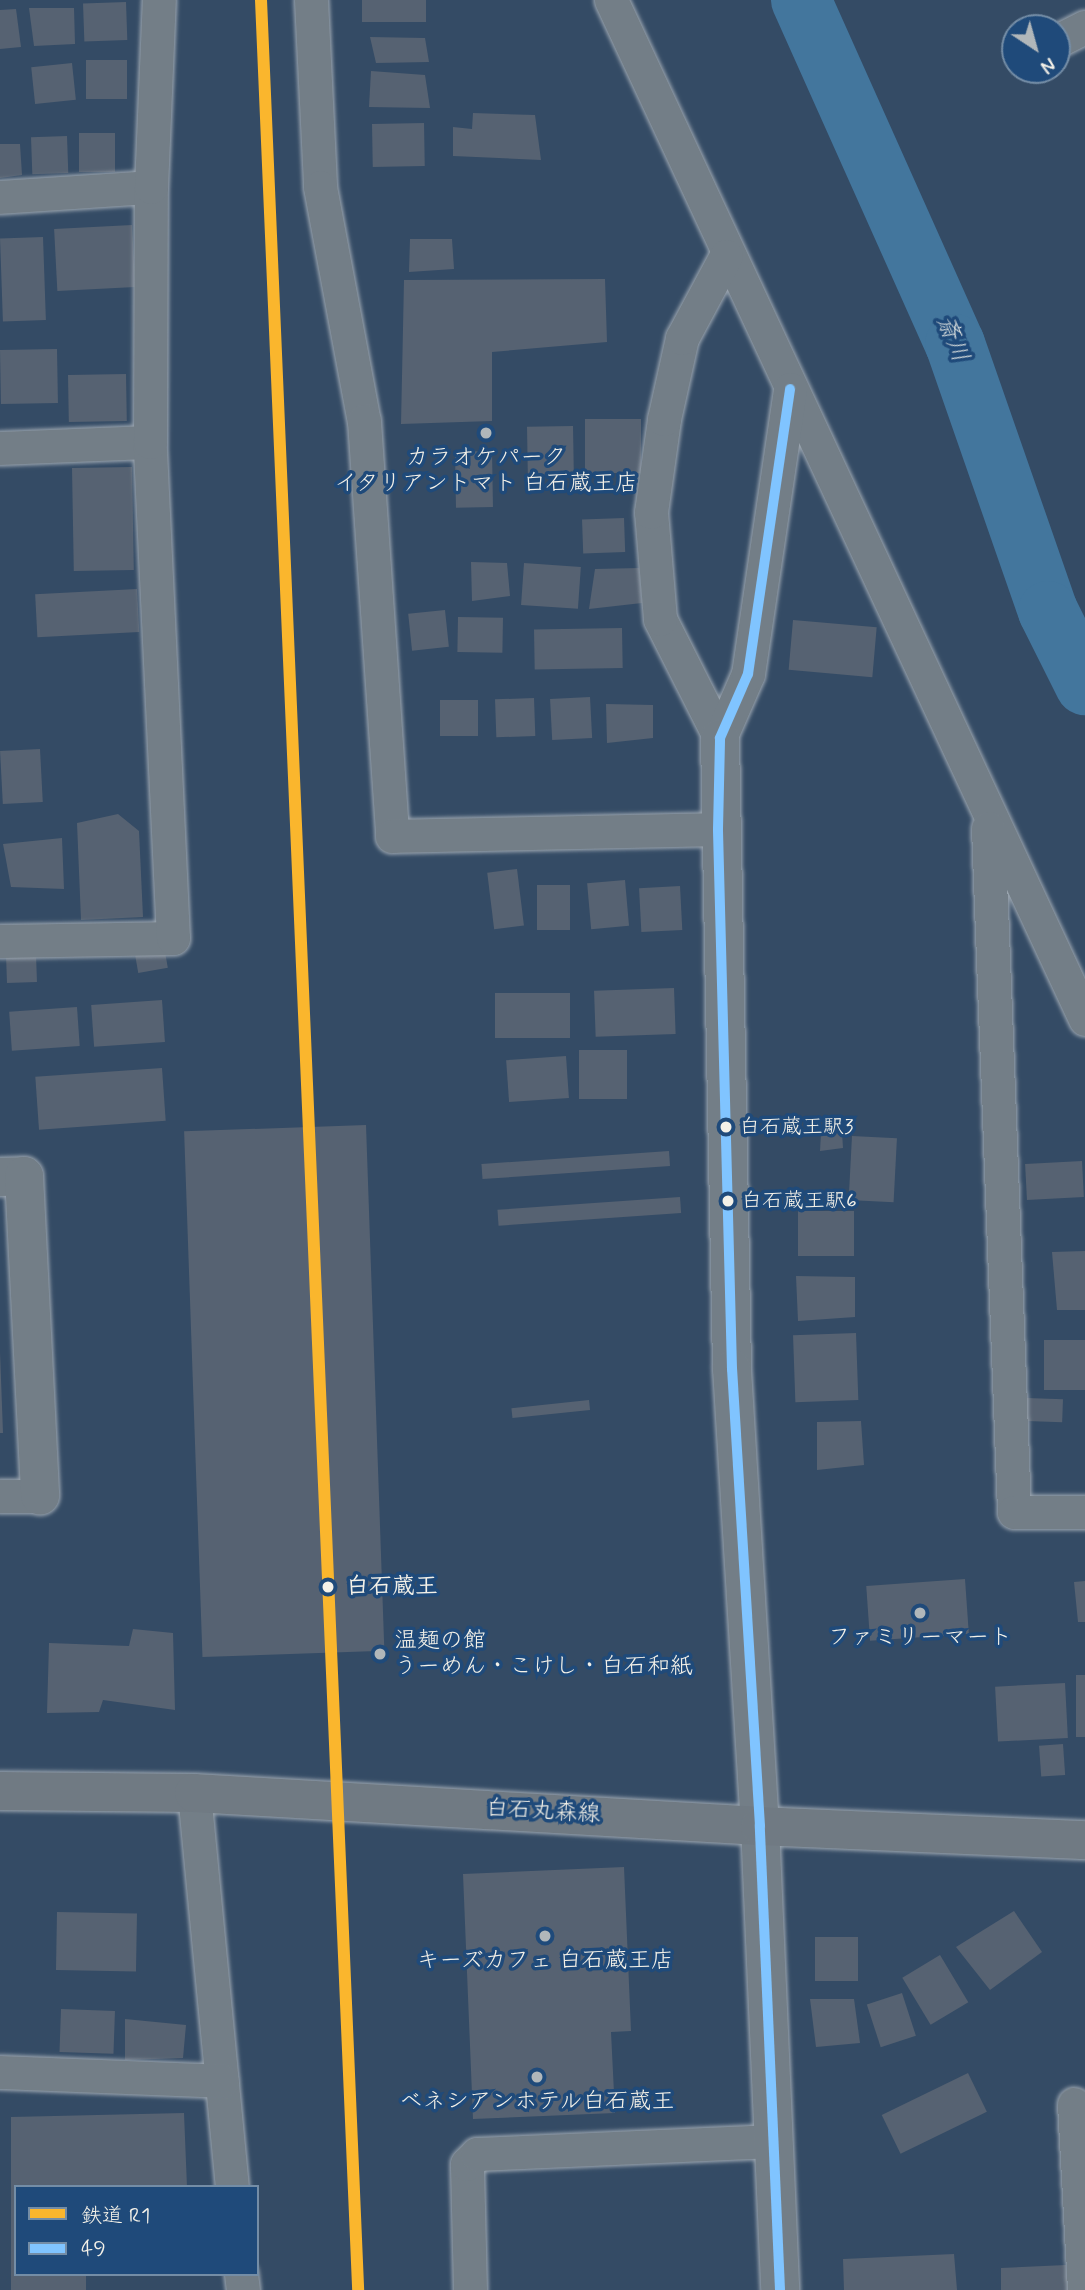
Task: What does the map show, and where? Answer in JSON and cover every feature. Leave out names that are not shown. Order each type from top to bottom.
[{"type":"main road","name":"白石丸森線","points":[[0,1791],[194,1793],[760,1826],[1085,1840]]},
{"type":"street","points":[[0,941],[173,938],[150,442],[150,187],[159,0]]},
{"type":"street","points":[[311,0],[320,187],[364,421],[392,836],[718,829]]},
{"type":"street","points":[[611,0],[726,256],[1085,1020]]},
{"type":"street","points":[[0,197],[150,187]]},
{"type":"street","points":[[720,738],[660,619],[651,512],[664,419],[682,338],[726,256]]},
{"type":"street","points":[[780,2290],[760,1826],[732,1370],[718,829],[720,738],[748,674],[790,389]]},
{"type":"street","points":[[0,448],[150,442]]},
{"type":"street","points":[[987,815],[1014,1512],[1085,1512]]},
{"type":"street","points":[[0,1177],[24,1175],[40,1496],[0,1496]]},
{"type":"street","points":[[194,1793],[232,2185]]},
{"type":"street","points":[[0,2072],[222,2081]]},
{"type":"street","points":[[1074,2104],[1084,2286]]},
{"type":"street","points":[[470,2290],[467,2164],[477,2154],[774,2141]]},
{"type":"building","points":[[362,0],[426,0],[426,22],[362,22]]},
{"type":"building","points":[[126,2],[127,40],[84,41],[83,4]]},
{"type":"building","points":[[29,8],[74,8],[75,44],[34,46]]},
{"type":"building","points":[[16,9],[21,47],[0,49],[0,10]]},
{"type":"building","points":[[370,37],[425,38],[429,62],[376,63]]},
{"type":"building","points":[[86,60],[127,60],[127,99],[86,99]]},
{"type":"building","points":[[72,63],[76,100],[35,104],[31,67]]},
{"type":"building","points":[[371,71],[425,75],[430,108],[369,107]]},
{"type":"building","points":[[473,113],[535,115],[541,160],[453,156],[453,127],[472,129]]},
{"type":"building","points":[[424,123],[425,166],[373,167],[372,124]]},
{"type":"building","points":[[79,133],[115,133],[115,172],[79,172]]},
{"type":"building","points":[[67,136],[68,173],[32,174],[31,137]]},
{"type":"building","points":[[0,144],[20,144],[22,175],[0,178]]},
{"type":"building","points":[[132,225],[135,287],[57,291],[54,229]]},
{"type":"building","points":[[43,237],[46,320],[3,321],[0,239]]},
{"type":"building","points":[[410,239],[452,239],[454,269],[409,272]]},
{"type":"building","points":[[605,279],[607,342],[492,352],[492,421],[401,424],[404,280]]},
{"type":"building","points":[[57,349],[58,403],[1,404],[0,350]]},
{"type":"building","points":[[126,374],[127,421],[69,422],[68,375]]},
{"type":"building","points":[[585,419],[641,419],[641,473],[585,473]]},
{"type":"building","points":[[573,426],[574,474],[528,475],[527,427]]},
{"type":"building","points":[[492,451],[493,507],[456,508],[455,452]]},
{"type":"building","points":[[132,467],[134,570],[74,571],[72,468]]},
{"type":"building","points":[[624,518],[625,552],[583,553],[582,519]]},
{"type":"building","points":[[471,562],[507,563],[510,596],[472,601]]},
{"type":"building","points":[[524,563],[581,567],[578,609],[521,605]]},
{"type":"building","points":[[639,568],[642,603],[589,609],[595,569]]},
{"type":"building","points":[[137,589],[139,632],[37,637],[35,594]]},
{"type":"building","points":[[445,610],[449,647],[412,651],[408,614]]},
{"type":"building","points":[[458,617],[503,618],[502,653],[457,652]]},
{"type":"building","points":[[793,620],[877,627],[872,677],[789,670]]},
{"type":"building","points":[[622,628],[623,668],[535,670],[534,630]]},
{"type":"building","points":[[590,697],[592,738],[552,740],[550,699]]},
{"type":"building","points":[[534,698],[535,736],[496,737],[495,699]]},
{"type":"building","points":[[440,700],[478,700],[478,736],[440,736]]},
{"type":"building","points":[[606,704],[653,705],[653,738],[607,743]]},
{"type":"building","points":[[40,749],[43,802],[3,804],[0,751]]},
{"type":"building","points":[[118,814],[139,831],[143,917],[81,920],[77,823]]},
{"type":"building","points":[[62,838],[64,889],[11,887],[3,844]]},
{"type":"building","points":[[517,869],[524,926],[494,929],[487,873]]},
{"type":"building","points":[[625,880],[629,926],[591,929],[587,883]]},
{"type":"building","points":[[537,885],[570,885],[570,930],[537,930]]},
{"type":"building","points":[[680,886],[682,930],[641,932],[639,888]]},
{"type":"building","points":[[164,946],[168,968],[138,973],[134,951]]},
{"type":"building","points":[[36,954],[37,982],[7,983],[6,955]]},
{"type":"building","points":[[674,988],[676,1034],[596,1037],[594,991]]},
{"type":"building","points":[[495,993],[570,993],[570,1038],[495,1038]]},
{"type":"building","points":[[162,1000],[165,1042],[94,1047],[91,1005]]},
{"type":"building","points":[[77,1007],[80,1046],[12,1051],[9,1012]]},
{"type":"building","points":[[579,1050],[627,1050],[627,1099],[579,1099]]},
{"type":"building","points":[[566,1056],[569,1098],[509,1102],[506,1060]]},
{"type":"building","points":[[162,1068],[166,1121],[39,1130],[35,1077]]},
{"type":"building","name":"白石蔵王","points":[[366,1125],[384,1651],[202,1657],[184,1131]]},
{"type":"building","points":[[842,1132],[843,1148],[820,1151],[821,1133]]},
{"type":"building","points":[[852,1136],[897,1138],[894,1202],[849,1200]]},
{"type":"building","points":[[669,1151],[670,1166],[483,1179],[481,1164]]},
{"type":"building","points":[[1082,1161],[1084,1197],[1027,1200],[1025,1164]]},
{"type":"building","points":[[680,1197],[681,1213],[499,1226],[497,1210]]},
{"type":"building","points":[[798,1211],[854,1211],[854,1256],[798,1256]]},
{"type":"building","points":[[1085,1251],[1085,1310],[1057,1310],[1052,1252]]},
{"type":"building","points":[[796,1276],[855,1277],[855,1317],[798,1321]]},
{"type":"building","points":[[856,1333],[858,1400],[795,1402],[793,1335]]},
{"type":"building","points":[[1044,1340],[1085,1340],[1085,1390],[1044,1390]]},
{"type":"building","points":[[0,1352],[3,1433],[0,1433]]},
{"type":"building","points":[[1027,1398],[1063,1399],[1062,1422],[1026,1421]]},
{"type":"building","points":[[589,1400],[590,1410],[512,1418],[511,1408]]},
{"type":"building","points":[[861,1421],[864,1465],[817,1470],[817,1422]]},
{"type":"building","points":[[965,1579],[969,1634],[870,1641],[866,1586]]},
{"type":"building","points":[[1085,1581],[1085,1622],[1078,1622],[1074,1582]]},
{"type":"building","points":[[133,1629],[173,1633],[175,1710],[103,1700],[99,1712],[47,1713],[49,1643],[129,1646]]},
{"type":"building","points":[[1076,1675],[1085,1675],[1085,1737],[1076,1737]]},
{"type":"building","points":[[1065,1683],[1068,1738],[998,1742],[995,1687]]},
{"type":"building","points":[[1063,1744],[1065,1775],[1041,1777],[1039,1746]]},
{"type":"building","points":[[624,1867],[631,2031],[611,2032],[615,2113],[473,2119],[463,1874]]},
{"type":"building","points":[[1014,1911],[1042,1952],[990,1990],[956,1947]]},
{"type":"building","points":[[57,1912],[137,1913],[136,1971],[56,1970]]},
{"type":"building","points":[[815,1937],[858,1937],[858,1981],[815,1981]]},
{"type":"building","points":[[940,1955],[968,2002],[931,2025],[902,1978]]},
{"type":"building","points":[[902,1993],[916,2036],[881,2047],[867,2004]]},
{"type":"building","points":[[810,1999],[854,1999],[860,2043],[816,2047]]},
{"type":"building","points":[[61,2009],[115,2011],[113,2054],[59,2052]]},
{"type":"building","points":[[125,2019],[186,2025],[183,2058],[125,2060]]},
{"type":"building","points":[[968,2073],[987,2112],[901,2154],[882,2115]]},
{"type":"building","points":[[184,2113],[187,2185],[14,2185],[14,2276],[86,2276],[86,2290],[11,2290],[11,2117]]},
{"type":"building","points":[[954,2254],[957,2290],[844,2290],[843,2259]]},
{"type":"building","points":[[1066,2265],[1068,2290],[1001,2290],[1001,2268]]},
{"type":"waterway","name":"斎川","points":[[801,0],[955,344],[1048,611],[1085,685]]},
{"type":"rail line","name":"R1","points":[[261,0],[358,2290]]},
{"type":"transit line","name":"49","points":[[780,2290],[760,1826],[732,1369],[718,829],[720,738],[748,674],[790,389]]},
{"type":"place","name":"カラオケパーク イタリアントマト 白石蔵王店","points":[[486,433]]},
{"type":"place","name":"白石蔵王駅3","points":[[726,1127]]},
{"type":"place","name":"白石蔵王駅6","points":[[728,1201]]},
{"type":"place","name":"白石蔵王","points":[[328,1587]]},
{"type":"place","name":"ファミリーマート","points":[[920,1613]]},
{"type":"place","name":"温麺の館 うーめん・こけし・白石和紙","points":[[380,1654]]},
{"type":"place","name":"キーズカフェ 白石蔵王店","points":[[545,1936]]},
{"type":"place","name":"ベネシアンホテル白石蔵王","points":[[537,2077]]}]
